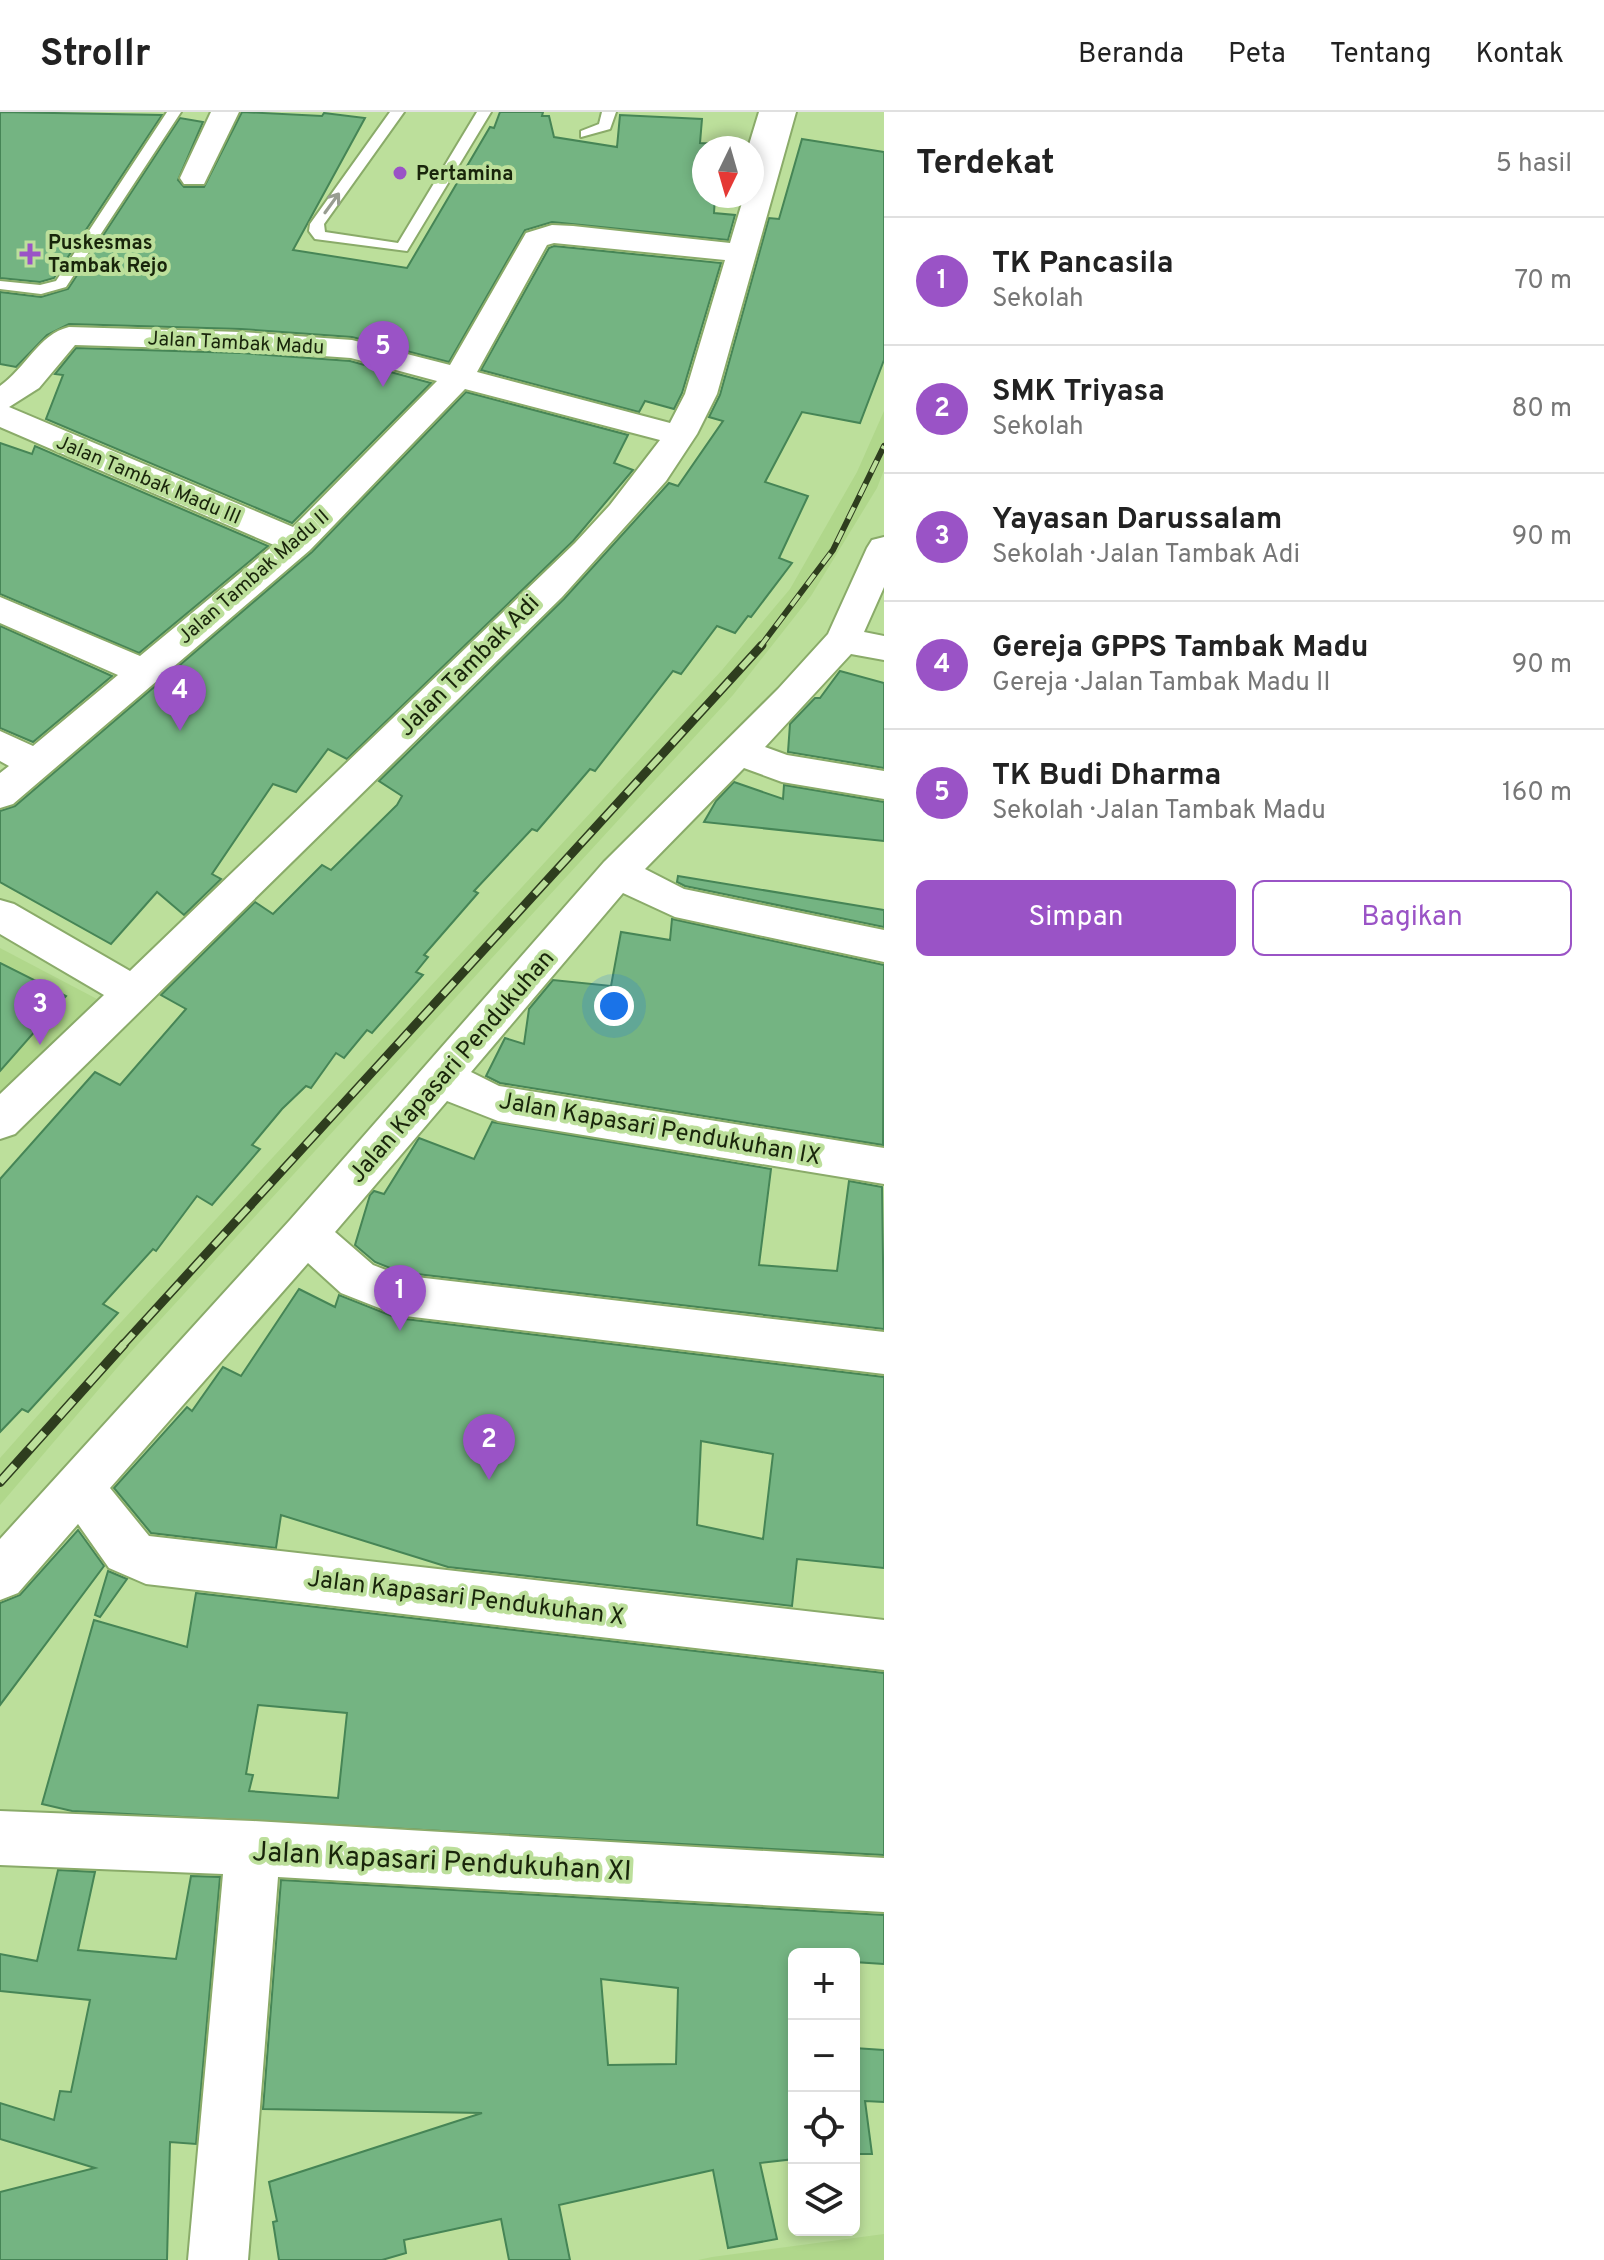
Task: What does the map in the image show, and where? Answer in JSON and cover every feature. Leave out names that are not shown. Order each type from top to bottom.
[{"type":"street","points":[[194,178],[225,112]]},
{"type":"street","name":"Jalan Tambak Adi","points":[[0,1121],[622,513],[693,415],[744,253],[782,112]]},
{"type":"street","name":"Jalan Tambak Madu II","points":[[0,794],[298,542],[459,377],[533,244],[541,237],[573,235],[744,253]]},
{"type":"street","name":"Jalan Tambak Madu","points":[[0,400],[34,375],[59,342],[81,335],[352,349],[679,435]]},
{"type":"street","points":[[0,369],[34,375]]},
{"type":"street","name":"Jalan Tambak Madu III","points":[[0,415],[298,542]]},
{"type":"street","name":"Jalan Kapasari Pendukuhan","points":[[0,1576],[306,1234],[618,872],[739,751],[843,640],[884,548]]},
{"type":"street","points":[[0,609],[142,671]]},
{"type":"street","points":[[843,640],[884,648]]},
{"type":"street","points":[[0,744],[36,764]]},
{"type":"street","points":[[739,751],[782,768],[884,785]]},
{"type":"street","points":[[618,872],[675,902],[884,946]]},
{"type":"street","points":[[0,915],[134,993]]},
{"type":"street","name":"Jalan Kapasari Pendukuhan IX","points":[[442,1074],[465,1091],[498,1103],[884,1166]]},
{"type":"street","points":[[306,1234],[357,1279],[397,1295],[884,1353]]},
{"type":"street","name":"Jalan Kapasari Pendukuhan X","points":[[81,1488],[127,1551],[146,1560],[884,1645]]},
{"type":"street","name":"Jalan Kapasari Pendukuhan XI","points":[[0,1838],[253,1848],[884,1885]]},
{"type":"street","points":[[218,2260],[253,1848]]},
{"type":"lane","points":[[0,285],[41,290],[61,284],[174,112]]},
{"type":"lane","points":[[397,112],[317,224],[316,231],[320,236],[402,248],[484,112]]},
{"type":"lane","points":[[586,134],[605,126],[609,112]]},
{"type":"lane","points":[[758,136],[766,112]]},
{"type":"shaded area","points":[[884,411],[884,470],[877,488],[811,596],[733,695],[128,1355],[0,1505],[0,1458],[111,1333],[722,670],[790,589],[857,472]]},
{"type":"shaded area","points":[[0,948],[116,1009],[0,1119]]},
{"type":"shaded area","points":[[884,2234],[884,2260],[698,2260],[712,2257]]},
{"type":"building","points":[[0,112],[162,115],[54,278],[40,282],[0,278]]},
{"type":"building","points":[[242,112],[322,116],[324,113],[365,118],[293,250],[407,268],[490,127],[494,128],[500,112],[543,112],[542,116],[549,116],[554,137],[617,147],[620,115],[702,119],[701,136],[692,136],[692,208],[714,208],[714,213],[735,215],[728,240],[552,222],[525,230],[449,362],[352,337],[241,329],[69,324],[47,335],[16,367],[0,364],[0,292],[41,297],[68,289],[180,118],[203,122],[178,180],[184,187],[204,187]]},
{"type":"building","points":[[802,139],[884,152],[884,360],[860,423],[802,412],[765,482],[808,496],[779,558],[792,563],[735,633],[717,626],[681,674],[673,671],[595,771],[590,769],[537,831],[532,829],[474,891],[478,893],[424,955],[428,957],[416,972],[423,975],[372,1033],[367,1030],[344,1058],[336,1053],[311,1088],[306,1086],[282,1109],[252,1145],[260,1149],[212,1205],[197,1196],[156,1251],[153,1249],[103,1304],[118,1313],[28,1412],[22,1409],[0,1432],[0,1179],[95,1072],[120,1085],[186,1009],[161,995],[255,902],[273,914],[322,865],[331,870],[397,805],[402,796],[379,781],[564,599],[669,483],[678,486],[723,421],[709,417],[720,395],[769,218],[779,219]]},
{"type":"building","points":[[554,246],[721,263],[682,393],[674,409],[645,401],[639,412],[481,370],[549,248]]},
{"type":"building","points":[[76,348],[241,353],[350,361],[431,383],[292,523],[46,419],[63,375],[55,374]]},
{"type":"building","points":[[466,392],[628,435],[614,463],[633,470],[573,541],[347,759],[328,749],[296,792],[273,784],[212,874],[221,879],[184,915],[157,892],[111,944],[0,882],[0,811],[15,806],[312,552]]},
{"type":"building","points":[[0,443],[32,454],[35,446],[268,546],[139,653],[0,594]]},
{"type":"building","points":[[0,626],[112,676],[33,742],[0,728]]},
{"type":"building","points":[[840,671],[884,683],[884,768],[788,752],[790,724],[815,698],[820,698]]},
{"type":"building","points":[[734,782],[783,799],[784,785],[884,802],[884,841],[704,822],[716,801]]},
{"type":"building","points":[[678,876],[884,910],[884,927],[685,886],[677,882]]},
{"type":"building","points":[[672,919],[884,965],[883,1145],[500,1083],[486,1076],[505,1038],[524,1044],[529,1009],[553,980],[611,986],[621,932],[670,940]]},
{"type":"building","points":[[0,963],[66,996],[0,1071]]},
{"type":"building","points":[[492,1122],[771,1169],[759,1265],[837,1271],[849,1181],[882,1187],[884,1329],[400,1272],[375,1262],[355,1245],[370,1195],[374,1191],[384,1194],[419,1138],[474,1159]]},
{"type":"building","points":[[299,1289],[335,1307],[339,1295],[397,1318],[884,1377],[884,1568],[797,1559],[792,1606],[448,1567],[281,1515],[276,1548],[151,1533],[114,1488],[187,1407],[192,1411],[223,1367],[241,1376]],"holes":[[[701,1441],[773,1454],[763,1539],[697,1525]]]},
{"type":"building","points":[[78,1530],[104,1566],[0,1705],[0,1603],[20,1595]]},
{"type":"building","points":[[108,1571],[127,1579],[100,1617],[95,1615]]},
{"type":"building","points":[[196,1593],[884,1673],[884,1855],[72,1811],[42,1804],[94,1620],[187,1647]],"holes":[[[258,1705],[347,1713],[338,1798],[249,1791],[253,1775],[246,1774]]]},
{"type":"building","points":[[58,1870],[95,1872],[78,1950],[176,1959],[191,1876],[220,1877],[196,2144],[170,2142],[167,2260],[0,2260],[0,2192],[95,2168],[0,2139],[0,2103],[54,2120],[60,2091],[71,2092],[90,2000],[0,1991],[0,1954],[37,1961]]},
{"type":"building","points":[[281,1880],[884,1915],[884,1964],[860,1962],[860,1948],[788,1948],[788,2160],[760,2163],[777,2239],[728,2248],[713,2170],[559,2205],[570,2260],[509,2260],[501,2219],[404,2240],[406,2253],[382,2260],[279,2260],[273,2222],[277,2221],[269,2182],[482,2113],[263,2109]],"holes":[[[601,1979],[678,1988],[676,2064],[608,2065]]]},
{"type":"building","points":[[860,2048],[884,2050],[884,2102],[865,2101],[872,2154],[860,2154]]},
{"type":"railway","points":[[760,647],[833,550],[884,446]]},
{"type":"railway","points":[[122,1346],[762,645]]},
{"type":"railway","points":[[0,1482],[124,1344]]},
{"type":"place","name":"Pertamina","points":[[400,173]]},
{"type":"place","name":"Puskesmas Tambak Rejo","points":[[30,254]]},
{"type":"place","name":"TK Budi Dharma","points":[[383,387]]},
{"type":"place","name":"Gereja GPPS Tambak Madu","points":[[180,731]]},
{"type":"place","name":"Yayasan Darussalam","points":[[40,1045]]},
{"type":"place","name":"TK Pancasila","points":[[400,1331]]},
{"type":"place","name":"SMK Triyasa","points":[[489,1480]]}]
